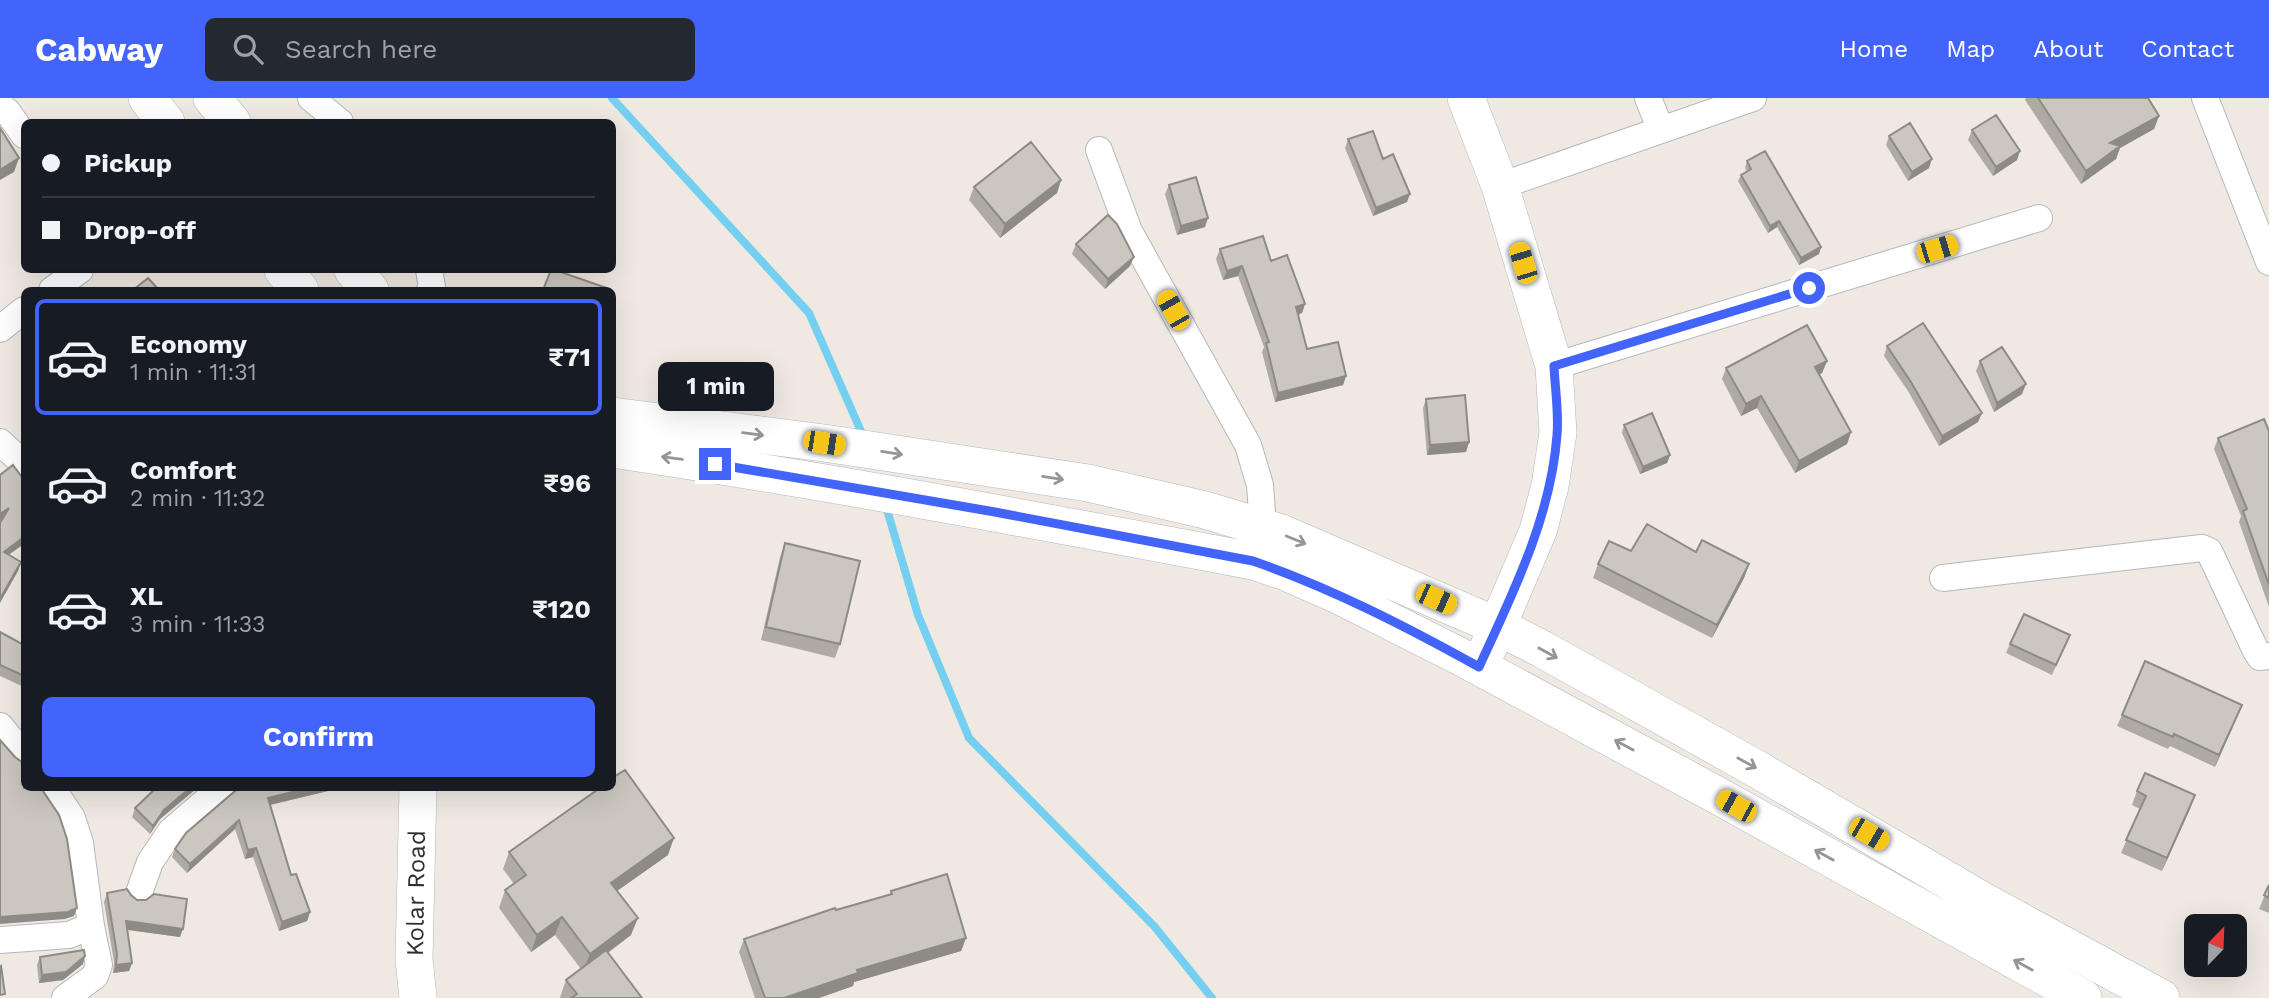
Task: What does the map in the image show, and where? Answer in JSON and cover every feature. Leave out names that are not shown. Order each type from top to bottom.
[{"type":"main road","points":[[147,98],[164,119]]},
{"type":"main road","points":[[212,98],[230,119]]},
{"type":"main road","points":[[1466,98],[1500,187],[1554,366],[1558,433],[1550,486],[1538,531],[1479,667]]},
{"type":"main road","points":[[286,273],[297,287]]},
{"type":"main road","points":[[356,273],[367,287]]},
{"type":"main road","points":[[616,417],[824,443],[1088,483],[1205,510],[1262,527],[1497,626],[1755,768],[1983,901],[2161,998]]},
{"type":"main road","points":[[616,450],[995,512],[1253,561],[1286,572],[1336,594],[1479,667],[1713,793],[2082,998]]},
{"type":"main road","name":"Kolar Road","points":[[418,791],[414,959],[418,998]]},
{"type":"street","points":[[311,98],[336,119]]},
{"type":"street","points":[[1648,98],[1661,130]]},
{"type":"street","points":[[1500,187],[1753,98]]},
{"type":"street","points":[[2205,98],[2269,262]]},
{"type":"street","points":[[0,106],[7,111],[21,131]]},
{"type":"street","points":[[1099,150],[1129,230],[1248,445],[1260,485],[1262,527]]},
{"type":"street","points":[[1554,366],[2039,218]]},
{"type":"street","points":[[56,287],[76,273]]},
{"type":"street","points":[[0,328],[21,312]]},
{"type":"street","points":[[0,442],[21,461]]},
{"type":"street","points":[[1943,578],[2202,548],[2209,551],[2256,651],[2260,657],[2269,656]]},
{"type":"street","points":[[0,726],[21,751]]},
{"type":"street","points":[[54,791],[72,818],[80,843],[99,971],[65,998]]},
{"type":"street","points":[[139,893],[150,862],[171,831],[218,791]]},
{"type":"street","points":[[0,940],[69,935],[91,926]]},
{"type":"building","points":[[2038,98],[2148,98],[2159,116],[2110,143],[2120,146],[2086,171]]},
{"type":"building","points":[[1996,115],[2020,151],[1996,167],[1972,130]]},
{"type":"building","points":[[1910,123],[1932,159],[1912,172],[1889,136]]},
{"type":"building","points":[[0,128],[19,158],[0,170]]},
{"type":"building","points":[[1373,131],[1383,159],[1393,154],[1410,194],[1376,208],[1348,139]]},
{"type":"building","points":[[1031,142],[1061,180],[1005,224],[974,187]]},
{"type":"building","points":[[1765,151],[1821,247],[1801,258],[1779,221],[1770,226],[1741,175],[1751,169],[1747,161]]},
{"type":"building","points":[[1196,177],[1208,218],[1181,226],[1169,185]]},
{"type":"building","points":[[1108,215],[1117,224],[1134,257],[1108,279],[1076,244]]},
{"type":"building","points":[[1263,236],[1271,261],[1287,255],[1305,304],[1296,307],[1307,349],[1338,342],[1346,376],[1278,393],[1266,343],[1269,342],[1242,266],[1227,271],[1220,249]]},
{"type":"building","points":[[550,273],[564,273],[604,287],[544,287]]},
{"type":"building","points":[[148,278],[156,287],[137,287]]},
{"type":"building","points":[[1923,323],[1982,413],[1942,436],[1887,346]]},
{"type":"building","points":[[1807,325],[1827,361],[1815,367],[1851,432],[1799,461],[1761,396],[1746,404],[1726,368]]},
{"type":"building","points":[[2002,347],[2026,384],[1997,403],[1980,361]]},
{"type":"building","points":[[1465,395],[1469,442],[1430,445],[1426,399]]},
{"type":"building","points":[[1652,413],[1670,455],[1643,467],[1624,425]]},
{"type":"building","points":[[2264,419],[2269,431],[2269,585],[2243,511],[2247,509],[2218,438]]},
{"type":"building","points":[[13,465],[21,476],[21,539],[4,552],[21,562],[0,599],[0,523],[9,508],[0,514],[0,475]]},
{"type":"building","points":[[1647,524],[1696,552],[1702,540],[1749,564],[1717,625],[1598,564],[1609,541],[1631,551]]},
{"type":"building","points":[[785,543],[860,561],[840,644],[766,627]]},
{"type":"building","points":[[2024,614],[2070,635],[2056,665],[2010,644]]},
{"type":"building","points":[[0,632],[21,643],[21,675],[0,665]]},
{"type":"building","points":[[2145,661],[2242,705],[2219,755],[2174,734],[2173,737],[2122,715]]},
{"type":"building","points":[[0,740],[21,761],[21,791],[43,791],[59,815],[67,839],[77,908],[68,912],[0,917]]},
{"type":"building","points":[[625,770],[674,838],[611,883],[638,918],[590,954],[562,917],[537,935],[505,890],[526,875],[509,852],[596,791],[616,791],[616,776]]},
{"type":"building","points":[[2145,773],[2195,795],[2167,858],[2126,840],[2146,796],[2137,791]]},
{"type":"building","points":[[153,791],[186,791],[164,810],[153,826],[135,808]]},
{"type":"building","points":[[235,791],[297,791],[268,798],[291,875],[296,874],[310,912],[282,922],[256,848],[248,850],[239,820],[190,864],[175,849],[186,833]]},
{"type":"building","points":[[947,874],[966,938],[857,970],[858,973],[784,998],[765,998],[744,939],[835,908],[836,910],[892,894],[891,891]]},
{"type":"building","points":[[2269,885],[2269,898],[2264,895]]},
{"type":"building","points":[[127,889],[137,900],[146,900],[154,894],[187,899],[183,929],[126,921],[132,963],[116,965],[117,954],[107,893]]},
{"type":"building","points":[[84,950],[85,956],[66,972],[42,975],[40,957]]},
{"type":"building","points":[[606,950],[642,998],[571,998],[577,994],[566,980]]},
{"type":"building","points":[[0,967],[5,994],[0,995]]},
{"type":"waterway","points":[[612,98],[809,313],[864,438]]},
{"type":"waterway","points":[[885,503],[918,615],[969,738],[1154,926],[1212,998]]},
{"type":"route","points":[[715,464],[995,512],[1253,561],[1336,594],[1479,667],[1538,531],[1550,486],[1558,433],[1554,366],[1809,288]]}]
